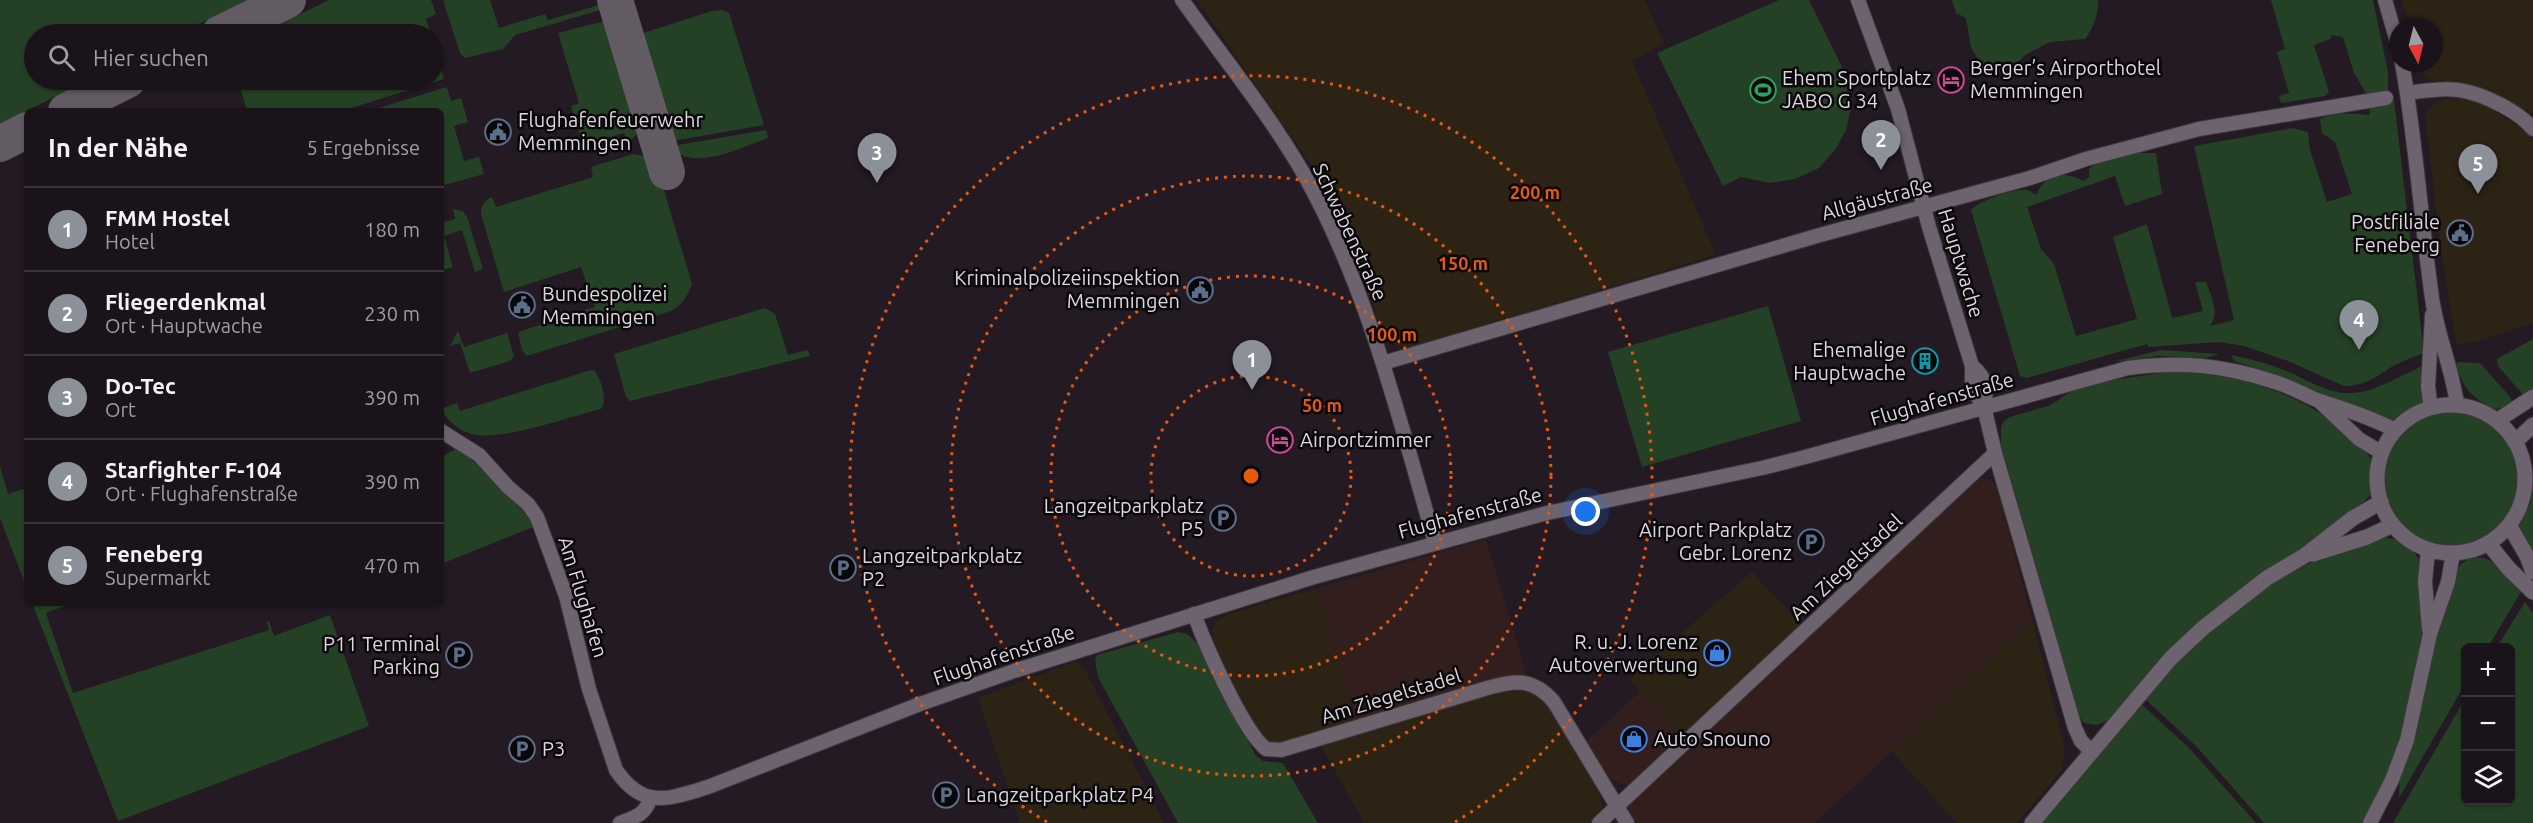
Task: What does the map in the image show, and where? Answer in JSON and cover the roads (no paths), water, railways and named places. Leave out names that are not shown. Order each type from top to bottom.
[{"type":"street","name":"Schwabenstraße","points":[[1182,0],[1301,170],[1335,237],[1359,289],[1435,543]]},
{"type":"street","name":"Hauptwache","points":[[1858,0],[1898,109],[1924,206],[1972,366],[1972,387],[1984,407],[1995,453],[2075,728],[2081,741],[2092,752]]},
{"type":"street","points":[[2385,0],[2390,18]]},
{"type":"street","points":[[2404,72],[2432,301],[2453,378],[2457,404]]},
{"type":"street","points":[[2408,93],[2448,88],[2479,93],[2512,111],[2533,129]]},
{"type":"street","name":"Allgäustraße","points":[[1383,363],[1924,206],[2030,178],[2086,159],[2199,129],[2386,98]]},
{"type":"street","points":[[2431,408],[2428,387],[2432,301]]},
{"type":"street","name":"Flughafenstraße","points":[[650,799],[668,799],[708,787],[920,704],[1014,671],[1194,614],[1435,543],[1557,510],[1762,468],[2128,368],[2168,363],[2235,370],[2277,382],[2318,400],[2369,417],[2395,430]]},
{"type":"street","points":[[2498,420],[2533,397]]},
{"type":"street","name":"Flughafenstraße","points":[[2318,400],[2359,439],[2382,453]]},
{"type":"street","points":[[2457,404],[2481,411],[2498,420],[2516,441],[2524,464],[2526,479],[2518,513],[2510,525],[2488,543],[2471,550],[2453,553],[2428,549],[2413,542],[2393,525],[2380,502],[2377,483],[2382,453],[2395,430],[2416,414],[2431,408],[2457,404]]},
{"type":"street","points":[[2516,441],[2533,425]]},
{"type":"street","name":"Am Flughafen","points":[[444,433],[479,455],[528,504],[537,517],[566,596],[589,689],[615,770],[632,789],[650,799]]},
{"type":"street","name":"Am Ziegelstadel","points":[[1599,823],[1995,453]]},
{"type":"street","points":[[2032,823],[2171,658],[2203,628],[2267,578],[2304,556],[2353,518],[2380,502]]},
{"type":"street","points":[[2304,556],[2367,537],[2393,525]]},
{"type":"street","points":[[2510,525],[2533,572]]},
{"type":"street","points":[[2488,543],[2509,569],[2533,592]]},
{"type":"street","points":[[2428,549],[2425,582],[2430,634]]},
{"type":"street","points":[[2370,823],[2392,780],[2407,740],[2430,634],[2448,582],[2453,553]]},
{"type":"street","name":"Am Ziegelstadel","points":[[1194,614],[1205,643],[1229,690],[1255,738],[1266,749],[1281,750],[1493,686],[1528,683],[1541,689],[1554,702],[1616,807]]},
{"type":"street","points":[[620,823],[647,810],[650,799]]},
{"type":"street","points":[[1616,807],[1627,823]]},
{"type":"place","name":"Berger’s Airporthotel Memmingen","points":[[1951,80]]},
{"type":"place","name":"Ehem Sportplatz JABO G 34","points":[[1763,90]]},
{"type":"place","name":"Flughafenfeuerwehr Memmingen","points":[[498,132]]},
{"type":"place","name":"Fliegerdenkmal","points":[[1881,170]]},
{"type":"place","name":"Do-Tec","points":[[877,183]]},
{"type":"place","name":"Feneberg","points":[[2478,194]]},
{"type":"place","name":"Postfiliale Feneberg","points":[[2460,233]]},
{"type":"place","name":"Kriminalpolizeiinspektion Memmingen","points":[[1200,290]]},
{"type":"place","name":"Bundespolizei Memmingen","points":[[522,305]]},
{"type":"place","name":"Starfighter F-104","points":[[2359,350]]},
{"type":"place","name":"Ehemalige Hauptwache","points":[[1925,361]]},
{"type":"place","name":"FMM Hostel","points":[[1252,390]]},
{"type":"place","name":"Airportzimmer","points":[[1280,440]]},
{"type":"place","name":"Langzeitparkplatz P5","points":[[1223,518]]},
{"type":"place","name":"Airport Parkplatz Gebr. Lorenz","points":[[1811,542]]},
{"type":"place","name":"Langzeitparkplatz P2","points":[[843,568]]},
{"type":"place","name":"R. u. J. Lorenz Autoverwertung","points":[[1717,653]]},
{"type":"place","name":"P11 Terminal Parking","points":[[459,655]]},
{"type":"place","name":"Auto Snouno","points":[[1634,739]]},
{"type":"place","name":"P3","points":[[522,749]]},
{"type":"place","name":"Langzeitparkplatz P4","points":[[946,795]]}]
